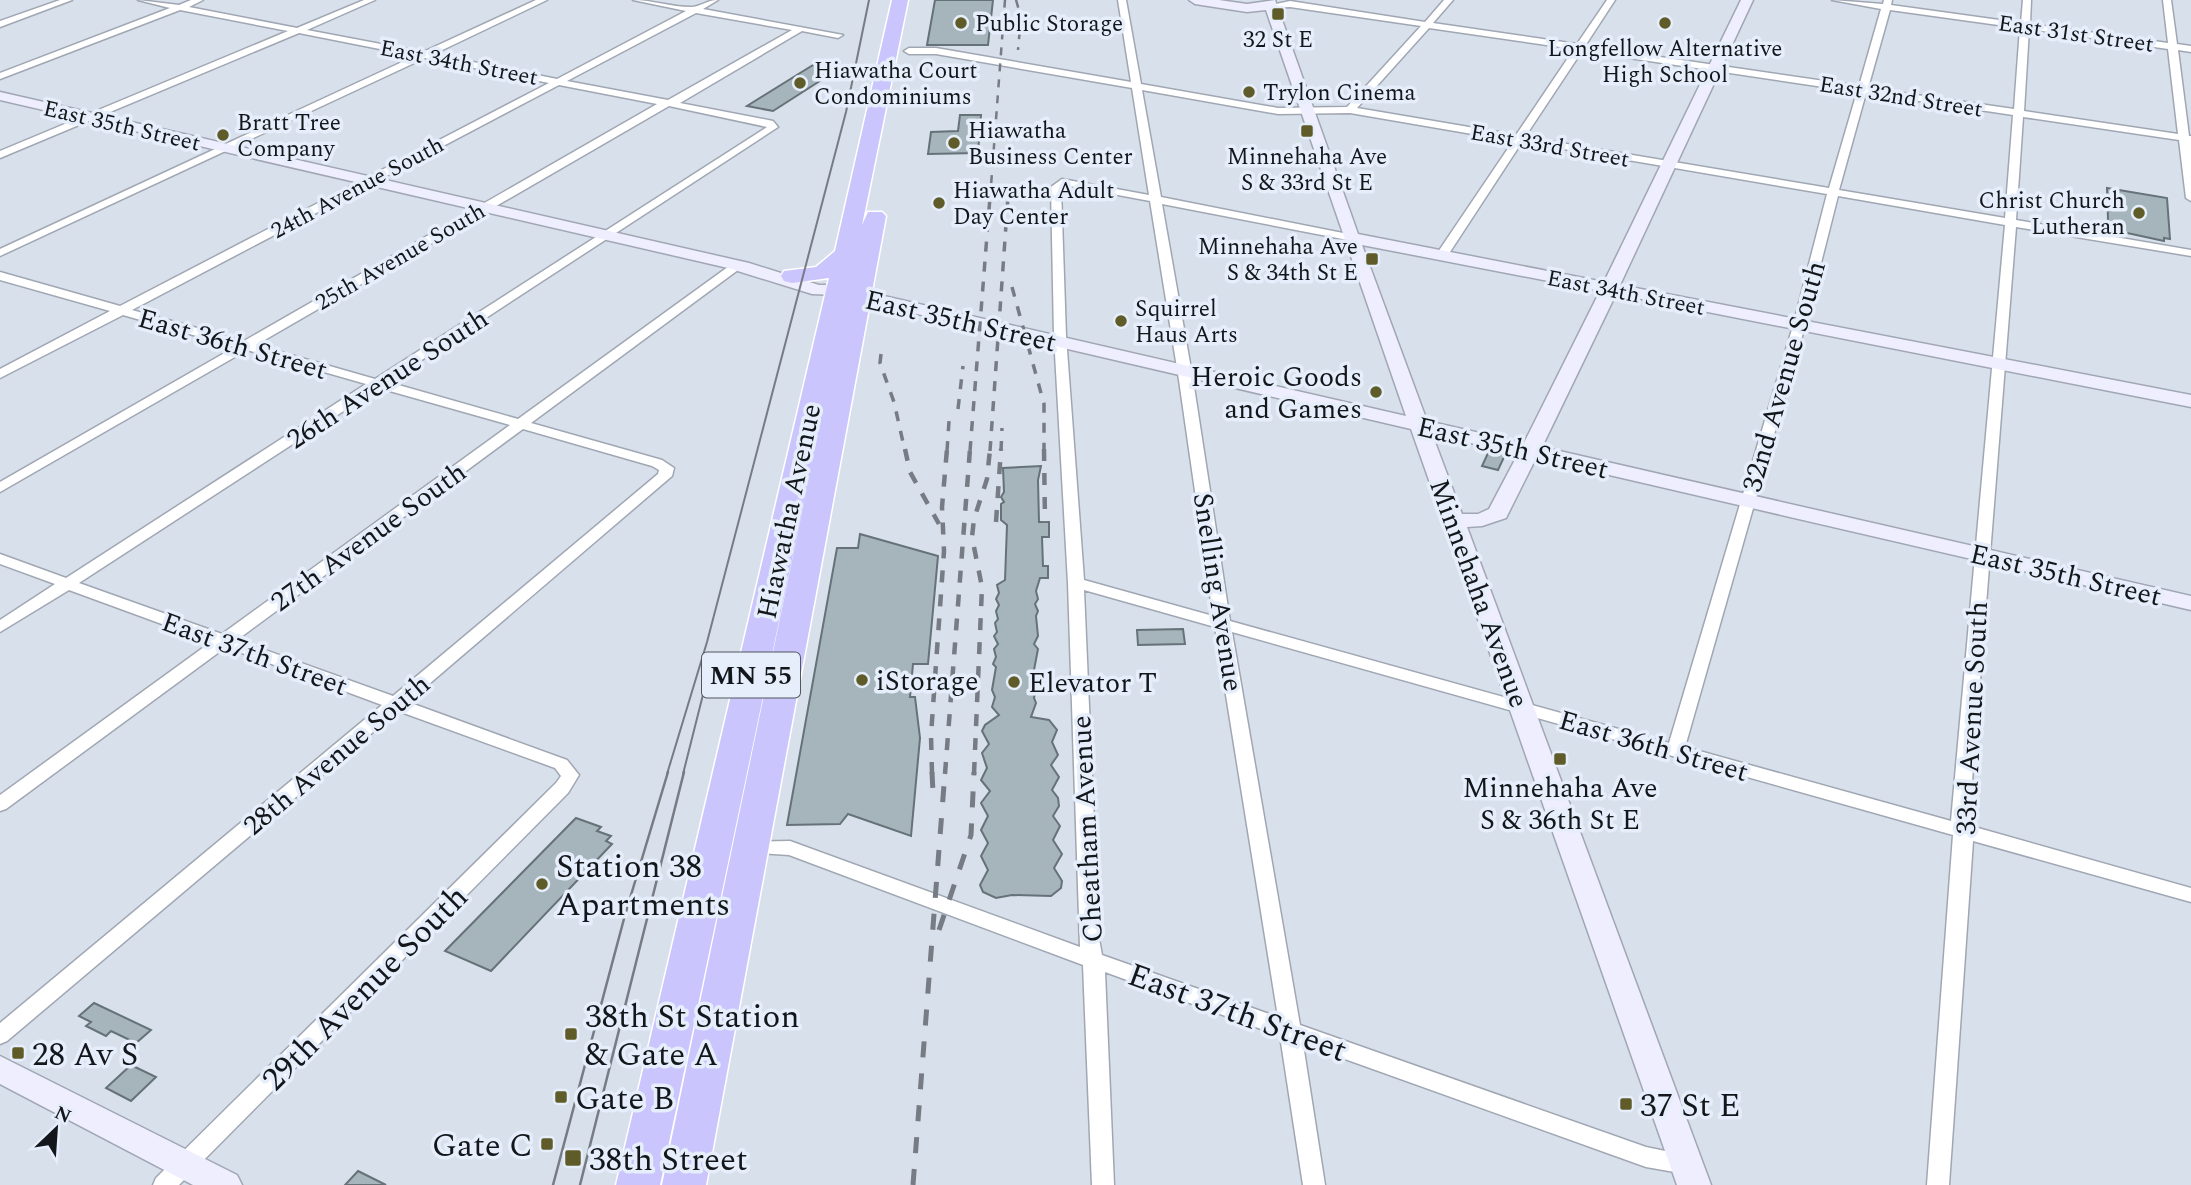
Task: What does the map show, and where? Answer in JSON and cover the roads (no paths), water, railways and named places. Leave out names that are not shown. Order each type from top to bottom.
[{"type":"highway","name":"Hiawatha Avenue","points":[[684,1185],[751,847],[847,293],[846,253],[900,0]]},
{"type":"highway","name":"Hiawatha Avenue","points":[[638,1185],[847,293],[913,32]]},
{"type":"highway","points":[[792,276],[822,273],[846,253]]},
{"type":"street","points":[[0,24],[68,0]]},
{"type":"street","name":"East 34th Street","points":[[142,0],[769,123],[774,127]]},
{"type":"street","points":[[0,76],[199,0]]},
{"type":"street","points":[[0,155],[371,0]]},
{"type":"street","points":[[0,253],[542,0]]},
{"type":"street","points":[[637,0],[838,35]]},
{"type":"street","name":"24th Avenue South","points":[[0,374],[713,0]]},
{"type":"street","name":"Snelling Avenue","points":[[1122,0],[1185,372],[1314,1185]]},
{"type":"street","name":"East 32nd Street","points":[[1195,0],[1247,8],[1290,2],[2188,139]]},
{"type":"street","points":[[1350,110],[1449,0]]},
{"type":"street","points":[[1442,255],[1611,0]]},
{"type":"street","points":[[1453,521],[1482,520],[1496,515],[1611,290],[1667,164],[1748,0]]},
{"type":"street","name":"East 31st Street","points":[[1836,0],[1888,4],[2191,49]]},
{"type":"street","name":"33rd Avenue South","points":[[1938,1185],[1964,843],[1960,819],[2019,114],[2026,0]]},
{"type":"street","points":[[2167,0],[2188,139],[2191,198]]},
{"type":"street","name":"Minnehaha Avenue","points":[[1270,3],[1453,521],[1690,1174]]},
{"type":"street","name":"32nd Avenue South","points":[[1675,751],[1800,326],[1833,193],[1888,4]]},
{"type":"street","name":"25th Avenue South","points":[[0,488],[801,28]]},
{"type":"street","name":"East 33rd Street","points":[[909,51],[936,51],[1278,111],[1350,110],[2191,253]]},
{"type":"street","name":"East 35th Street","points":[[0,96],[736,267],[818,290],[847,293],[2191,603]]},
{"type":"street","name":"26th Avenue South","points":[[0,627],[774,127]]},
{"type":"street","name":"East 34th Street","points":[[1062,182],[2191,401]]},
{"type":"street","name":"Cheatham Avenue","points":[[1062,182],[1056,187],[1063,408],[1076,583],[1089,939],[1096,979],[1103,1185]]},
{"type":"street","name":"East 35th Street","points":[[736,267],[822,282],[847,293]]},
{"type":"street","name":"27th Avenue South","points":[[0,804],[736,267]]},
{"type":"street","name":"East 36th Street","points":[[0,276],[667,468]]},
{"type":"street","name":"28th Avenue South","points":[[0,1035],[665,476],[667,468]]},
{"type":"street","name":"East 37th Street","points":[[0,559],[561,764],[570,775],[562,788]]},
{"type":"street","name":"East 36th Street","points":[[1076,583],[2191,895]]},
{"type":"street","name":"29th Avenue South","points":[[175,1175],[562,788]]},
{"type":"street","name":"East 37th Street","points":[[751,847],[790,848],[1690,1174]]},
{"type":"street","points":[[0,1069],[175,1175],[225,1185]]},
{"type":"tram line","points":[[667,774],[707,642],[846,112],[869,0]]},
{"type":"tram line","points":[[683,774],[713,655]]},
{"type":"tram line","points":[[553,1185],[625,915],[668,772]]},
{"type":"tram line","points":[[580,1185],[684,772]]},
{"type":"railway","points":[[990,199],[1005,0]]},
{"type":"railway","points":[[1016,0],[1021,17],[1018,50]]},
{"type":"railway","points":[[1008,191],[1008,197]]},
{"type":"railway","points":[[970,451],[990,197]]},
{"type":"railway","points":[[990,451],[1008,197]]},
{"type":"railway","points":[[1012,287],[1044,404],[1044,449]]},
{"type":"railway","points":[[881,354],[880,363],[894,402],[905,451]]},
{"type":"railway","points":[[958,409],[963,366]]},
{"type":"railway","points":[[947,451],[949,421]]},
{"type":"railway","points":[[1001,451],[1002,428]]},
{"type":"railway","points":[[905,449],[910,472],[939,524]]},
{"type":"railway","points":[[932,774],[931,735],[944,551],[942,507],[947,449]]},
{"type":"railway","points":[[945,774],[970,449]]},
{"type":"railway","points":[[974,774],[982,587],[972,537],[974,519],[987,479],[990,449]]},
{"type":"railway","points":[[996,522],[1001,449]]},
{"type":"railway","points":[[1044,449],[1045,522]]},
{"type":"railway","points":[[932,772],[933,793]]},
{"type":"railway","points":[[913,1185],[945,772]]},
{"type":"railway","points":[[939,930],[971,835],[974,772]]},
{"type":"place","name":"32 St E","points":[[1278,14]]},
{"type":"place","name":"Public Storage","points":[[961,23]]},
{"type":"place","name":"Longfellow Alternative High School","points":[[1665,23]]},
{"type":"place","name":"Hiawatha Court Condominiums","points":[[800,83]]},
{"type":"place","name":"Trylon Cinema","points":[[1249,92]]},
{"type":"place","name":"Minnehaha Ave S & 33rd St E","points":[[1307,131]]},
{"type":"place","name":"Bratt Tree Company","points":[[223,135]]},
{"type":"place","name":"Hiawatha Business Center","points":[[954,143]]},
{"type":"place","name":"Hiawatha Adult Day Center","points":[[939,203]]},
{"type":"place","name":"Christ Church Lutheran","points":[[2139,213]]},
{"type":"place","name":"Minnehaha Ave S & 34th St E","points":[[1372,259]]},
{"type":"place","name":"Squirrel Haus Arts","points":[[1121,321]]},
{"type":"place","name":"Heroic Goods and Games","points":[[1376,392]]},
{"type":"place","name":"iStorage","points":[[862,680]]},
{"type":"place","name":"Elevator T","points":[[1014,682]]},
{"type":"place","name":"Minnehaha Ave S & 36th St E","points":[[1560,759]]},
{"type":"place","name":"Station 38 Apartments","points":[[542,884]]},
{"type":"place","name":"38th St Station & Gate A","points":[[571,1034]]},
{"type":"place","name":"28 Av S","points":[[18,1053]]},
{"type":"place","name":"Gate B","points":[[561,1097]]},
{"type":"place","name":"37 St E","points":[[1626,1104]]},
{"type":"place","name":"Gate C","points":[[547,1144]]},
{"type":"place","name":"38th Street","points":[[573,1158]]}]
